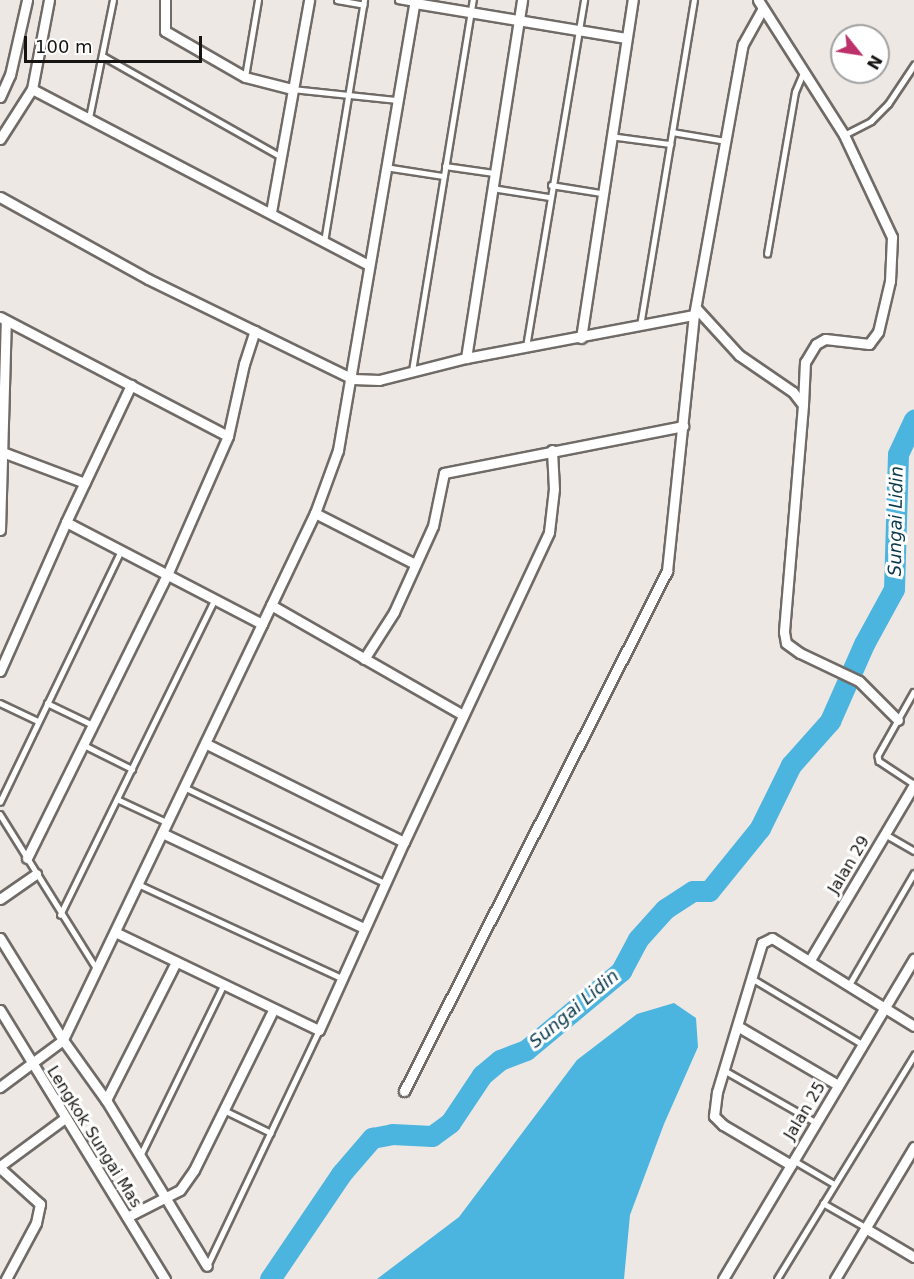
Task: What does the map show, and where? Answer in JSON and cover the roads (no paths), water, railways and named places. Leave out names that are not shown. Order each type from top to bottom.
[{"type":"street","points":[[0,97],[10,75],[27,0]]},
{"type":"street","points":[[0,140],[32,89],[49,0]]},
{"type":"street","points":[[165,0],[165,31],[245,77],[292,89]]},
{"type":"street","points":[[271,212],[309,0]]},
{"type":"street","points":[[466,358],[522,0]]},
{"type":"street","points":[[581,338],[601,193],[633,0]]},
{"type":"street","points":[[1,1085],[63,1040],[315,513],[338,450],[353,379],[367,264],[415,2],[626,38]]},
{"type":"street","points":[[761,4],[844,135],[892,237],[890,281],[878,332],[869,344],[825,339],[810,349],[805,362],[784,632],[791,648],[860,681],[898,720]]},
{"type":"street","points":[[404,1091],[667,571],[695,311],[743,44],[761,4]]},
{"type":"street","points":[[32,89],[367,264]]},
{"type":"street","points":[[0,197],[148,279],[353,379],[379,380],[466,358],[526,350],[639,328],[695,311]]},
{"type":"street","points":[[695,311],[739,355],[793,392],[803,405]]},
{"type":"street","points":[[0,530],[5,453],[3,319],[228,436]]},
{"type":"street","points":[[27,858],[167,575],[228,436],[244,364],[255,331]]},
{"type":"street","points":[[0,671],[66,522],[131,385]]},
{"type":"street","points":[[364,659],[394,612],[413,563],[433,526],[444,473],[683,426]]},
{"type":"street","points":[[115,932],[223,986],[319,1030],[364,928],[549,532],[554,489],[552,450]]},
{"type":"street","points":[[5,453],[85,483]]},
{"type":"street","points":[[315,513],[413,563]]},
{"type":"street","points":[[66,522],[262,624]]},
{"type":"street","points":[[271,606],[463,715]]},
{"type":"street","points":[[205,743],[404,842]]},
{"type":"street","name":"Jalan 29","points":[[810,960],[914,784]]},
{"type":"street","points":[[162,833],[364,928]]},
{"type":"street","points":[[0,899],[36,874]]},
{"type":"street","points":[[0,938],[63,1040],[106,1100],[164,1199],[207,1266]]},
{"type":"street","points":[[792,1162],[723,1125],[714,1116],[724,1070],[767,938],[810,960],[914,1026]]},
{"type":"street","name":"Jalan 25","points":[[723,1279],[914,959]]},
{"type":"street","points":[[106,1100],[176,962]]},
{"type":"street","name":"Lengkok Sungai Mas","points":[[0,1010],[31,1065],[165,1279]]},
{"type":"street","points":[[127,1217],[180,1190],[194,1170],[273,1010]]},
{"type":"street","points":[[739,1028],[838,1084]]},
{"type":"street","points":[[6,1279],[36,1223],[40,1204],[0,1167],[65,1118]]},
{"type":"street","points":[[835,1279],[865,1228],[911,1160],[914,1147]]},
{"type":"street","points":[[865,1228],[914,1257]]},
{"type":"street","points":[[152,1279],[158,1270]]},
{"type":"lane","points":[[89,118],[113,0]]},
{"type":"lane","points":[[245,77],[258,0]]},
{"type":"lane","points":[[324,242],[364,2],[337,0]]},
{"type":"lane","points":[[398,0],[415,2]]},
{"type":"lane","points":[[412,371],[473,0]]},
{"type":"lane","points":[[526,350],[549,197],[584,0]]},
{"type":"lane","points":[[639,328],[694,0]]},
{"type":"lane","points":[[103,56],[282,157]]},
{"type":"lane","points":[[844,135],[871,121],[888,104],[914,65]]},
{"type":"lane","points":[[766,254],[795,92],[803,73]]},
{"type":"lane","points":[[292,89],[397,100]]},
{"type":"lane","points":[[672,132],[726,141]]},
{"type":"lane","points":[[610,135],[670,144]]},
{"type":"lane","points":[[445,166],[494,173]]},
{"type":"lane","points":[[385,167],[443,176]]},
{"type":"lane","points":[[551,185],[601,193]]},
{"type":"lane","points":[[492,188],[549,197]]},
{"type":"lane","points":[[0,802],[121,551]]},
{"type":"lane","points":[[60,915],[214,600]]},
{"type":"lane","points":[[914,692],[881,748],[879,762],[914,784]]},
{"type":"lane","points":[[0,703],[38,721]]},
{"type":"lane","points":[[47,703],[94,725]]},
{"type":"lane","points":[[84,745],[132,769]]},
{"type":"lane","points":[[184,787],[385,884]]},
{"type":"lane","points":[[117,799],[167,822]]},
{"type":"lane","points":[[0,814],[60,915],[97,969]]},
{"type":"lane","points":[[885,834],[914,851]]},
{"type":"lane","points":[[849,985],[913,875]]},
{"type":"lane","points":[[138,884],[341,978]]},
{"type":"lane","points":[[753,980],[862,1044]]},
{"type":"lane","points":[[140,1157],[223,986]]},
{"type":"lane","points":[[207,1266],[319,1030]]},
{"type":"lane","points":[[777,1279],[914,1055]]},
{"type":"lane","points":[[724,1070],[815,1122]]},
{"type":"lane","points":[[224,1110],[271,1133]]},
{"type":"lane","points":[[792,1162],[834,1184]]},
{"type":"lane","points":[[823,1203],[865,1228]]},
{"type":"water","points":[[674,1003],[696,1018],[698,1047],[664,1124],[630,1215],[624,1279],[377,1279],[459,1217],[577,1060],[637,1014]]},
{"type":"waterway","name":"Sungai Lidin","points":[[270,1279],[341,1174],[372,1138],[392,1134],[432,1136],[450,1123],[482,1075],[500,1060],[526,1050],[621,971],[638,939],[665,909],[693,891],[709,891],[760,828],[791,765],[830,721],[864,644],[894,589],[898,454],[914,420]]}]
